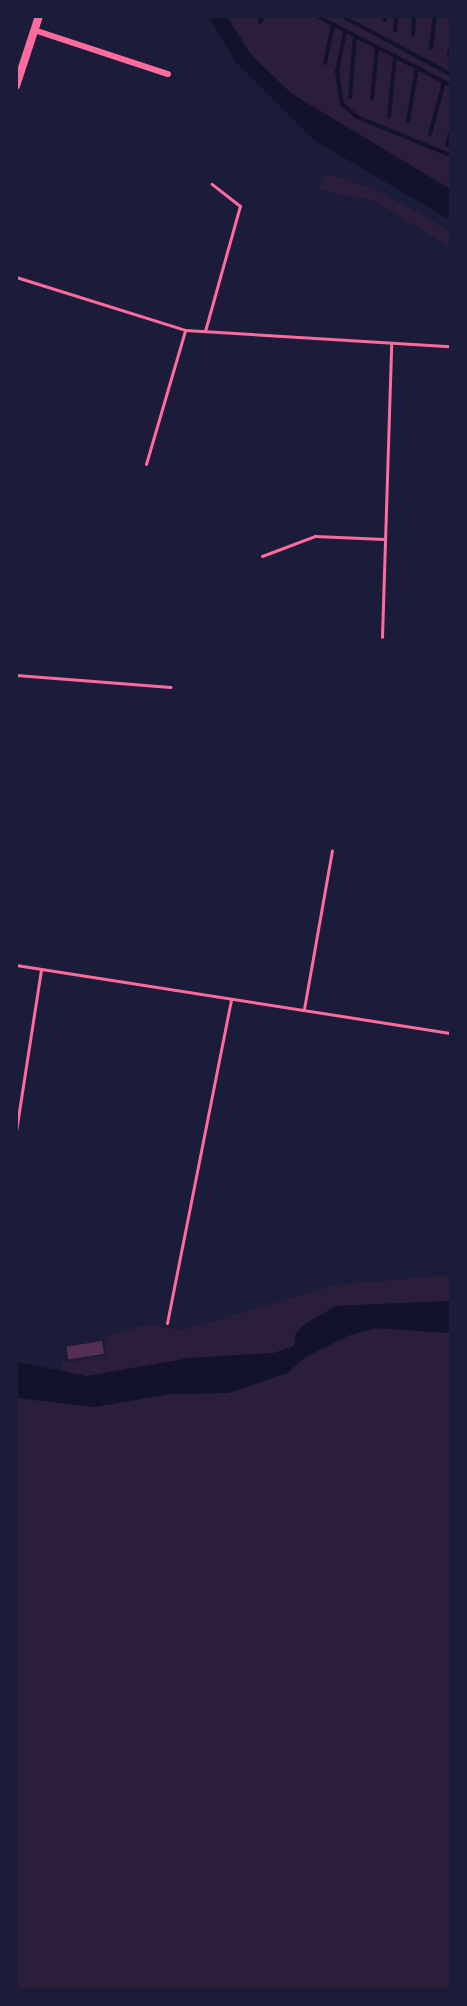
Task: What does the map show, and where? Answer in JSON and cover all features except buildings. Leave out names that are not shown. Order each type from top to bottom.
[{"type":"street","points":[[16,86],[39,16]]},
{"type":"street","points":[[34,30],[168,74]]},
{"type":"lane","points":[[205,331],[240,206],[212,184]]},
{"type":"lane","points":[[16,277],[185,330],[450,346]]},
{"type":"lane","points":[[146,464],[185,330]]},
{"type":"lane","points":[[382,637],[390,343]]},
{"type":"lane","points":[[262,556],[315,536],[384,539]]},
{"type":"lane","points":[[16,675],[171,687]]},
{"type":"lane","points":[[304,1009],[332,850]]},
{"type":"lane","points":[[16,965],[450,1034]]},
{"type":"lane","points":[[16,1131],[17,1105],[41,969]]},
{"type":"lane","points":[[166,1323],[231,999]]},
{"type":"shaded area","points":[[209,17],[227,17],[252,56],[292,94],[450,189],[450,220],[314,140],[235,61]]},
{"type":"shaded area","points":[[227,17],[450,17],[450,189],[292,94],[252,56]]},
{"type":"shaded area","points":[[326,173],[374,189],[423,215],[450,232],[450,247],[375,201],[318,190]]},
{"type":"shaded area","points":[[450,1275],[450,1301],[336,1306],[296,1333],[294,1346],[274,1353],[190,1358],[87,1376],[61,1370],[63,1360],[70,1362],[106,1355],[104,1337],[145,1325],[183,1330],[336,1285]]},
{"type":"shaded area","points":[[450,1301],[450,1333],[376,1328],[347,1336],[306,1357],[287,1373],[228,1393],[171,1394],[94,1407],[17,1398],[17,1362],[87,1376],[190,1358],[274,1353],[294,1346],[296,1333],[303,1325],[336,1306]]},
{"type":"shaded area","points":[[376,1328],[450,1333],[450,1989],[17,1990],[17,1398],[94,1407],[171,1394],[228,1393],[287,1373],[306,1357],[347,1336]]},
{"type":"waterway","points":[[260,22],[263,16]]},
{"type":"waterway","points":[[317,16],[450,85]]},
{"type":"waterway","points":[[342,16],[450,74]]},
{"type":"waterway","points":[[395,30],[397,16]]},
{"type":"waterway","points":[[413,34],[414,16]]},
{"type":"waterway","points":[[431,48],[435,16]]},
{"type":"waterway","points":[[325,63],[333,25]]},
{"type":"waterway","points":[[345,31],[337,72],[342,104],[357,117],[450,155]]},
{"type":"waterway","points":[[350,97],[355,36]]},
{"type":"waterway","points":[[372,99],[377,47]]},
{"type":"waterway","points":[[449,56],[450,49]]},
{"type":"waterway","points":[[389,117],[395,56]]},
{"type":"waterway","points":[[408,120],[417,68]]},
{"type":"waterway","points":[[430,134],[444,82]]},
{"type":"waterway","points":[[447,145],[450,132]]}]
